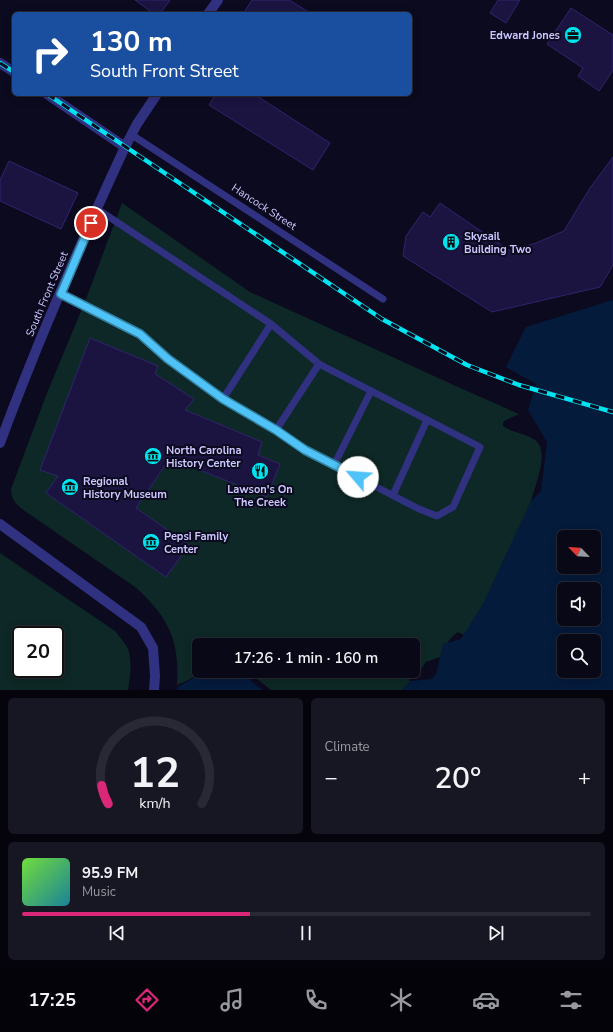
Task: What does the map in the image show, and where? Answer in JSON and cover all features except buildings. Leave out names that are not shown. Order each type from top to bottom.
[{"type":"street","points":[[209,12],[218,0]]},
{"type":"street","points":[[0,63],[12,71]]},
{"type":"street","points":[[50,96],[126,147]]},
{"type":"street","name":"South Front Street","points":[[0,443],[20,389],[97,209],[132,135],[156,96]]},
{"type":"street","points":[[0,524],[141,627],[153,648],[155,676],[154,690]]},
{"type":"lane","name":"Hancock Street","points":[[132,135],[383,299]]},
{"type":"lane","points":[[61,294],[140,334],[168,359],[223,399],[276,430],[305,450],[419,509],[437,516],[453,507],[480,447],[319,364],[271,324],[97,209]]},
{"type":"lane","points":[[223,399],[271,324]]},
{"type":"lane","points":[[276,430],[319,364]]},
{"type":"lane","points":[[334,465],[371,391]]},
{"type":"lane","points":[[393,495],[427,420]]},
{"type":"green space","points":[[122,203],[250,292],[519,414],[504,421],[503,426],[524,434],[535,440],[540,445],[542,461],[540,470],[531,502],[468,637],[458,632],[447,643],[440,657],[426,662],[420,671],[420,638],[192,638],[192,677],[177,685],[174,642],[170,630],[156,608],[135,587],[22,509],[17,505],[12,496],[11,489],[47,393],[86,299]]},
{"type":"green space","points":[[0,553],[115,631],[128,649],[130,657],[131,666],[128,690],[0,690]]},
{"type":"green space","points":[[256,678],[409,678],[410,683],[424,690],[271,690]]},
{"type":"water","points":[[613,300],[613,690],[402,690],[410,681],[432,679],[436,674],[443,644],[461,639],[484,602],[531,501],[541,491],[547,442],[528,410],[536,384],[506,367],[526,327]]},
{"type":"water","points":[[249,678],[263,690],[177,690],[178,687],[192,679]]},
{"type":"railway","points":[[0,63],[12,71]]},
{"type":"railway","points":[[50,96],[382,319],[467,365],[519,385],[613,412]]},
{"type":"place","name":"Edward Jones","points":[[573,35]]},
{"type":"place","name":"Skysail Building Two","points":[[451,242]]},
{"type":"place","name":"North Carolina History Center","points":[[153,456]]},
{"type":"place","name":"Lawson's On The Creek","points":[[260,471]]},
{"type":"place","name":"Regional History Museum","points":[[70,487]]},
{"type":"place","name":"Pepsi Family Center","points":[[151,542]]},
{"type":"route","points":[[91,223],[61,294],[140,334],[168,359],[223,399],[276,430],[305,450],[358,477]]}]
